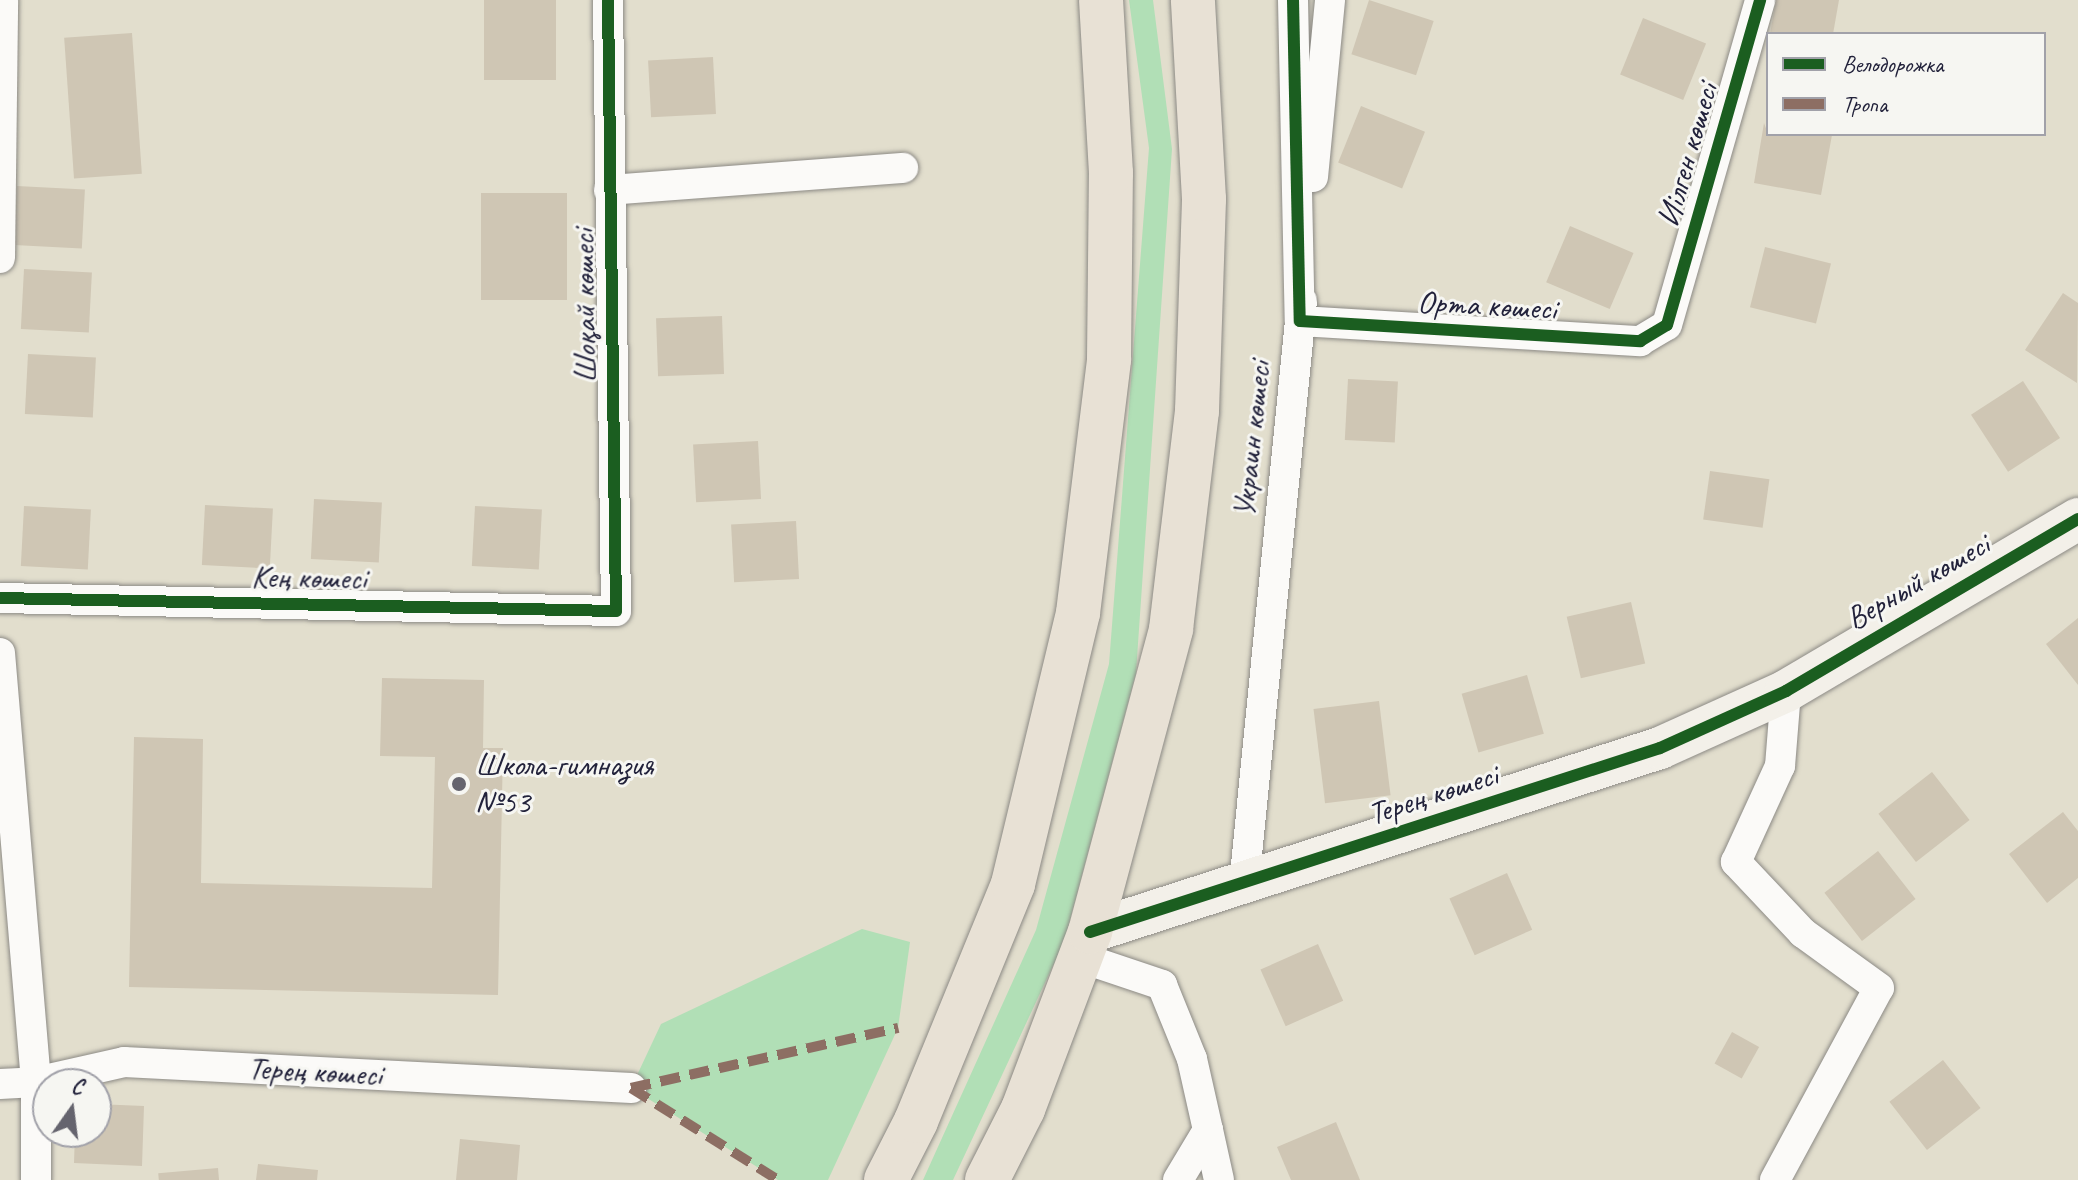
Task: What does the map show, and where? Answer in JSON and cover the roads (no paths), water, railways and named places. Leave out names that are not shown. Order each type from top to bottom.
[{"type":"main road","points":[[886,1180],[916,1121],[1013,884],[1078,613],[1109,359],[1111,173],[1101,0]]},
{"type":"main road","points":[[987,1180],[1023,1109],[1084,944],[1171,629],[1197,411],[1204,199],[1193,0]]},
{"type":"street","points":[[0,258],[3,0]]},
{"type":"street","name":"Шоқай көшесі","points":[[608,0],[616,611]]},
{"type":"street","points":[[1293,0],[1300,321]]},
{"type":"street","name":"Украин көшесі","points":[[1244,885],[1330,0]]},
{"type":"street","name":"Иілген көшесі","points":[[1667,325],[1760,0]]},
{"type":"street","points":[[609,190],[903,168]]},
{"type":"street","name":"Орта көшесі","points":[[1300,321],[1640,341],[1667,325]]},
{"type":"street","name":"Верный көшесі","points":[[1786,691],[2073,515]]},
{"type":"street","name":"Кең көшесі","points":[[0,598],[616,611]]},
{"type":"street","points":[[0,653],[35,1068]]},
{"type":"street","points":[[1775,1180],[1879,988],[1803,933],[1736,862],[1780,766],[1786,691]]},
{"type":"street","name":"Терең көшесі","points":[[1084,944],[1244,885],[1660,748],[1786,691]]},
{"type":"street","points":[[1084,944],[1162,985],[1192,1059],[1219,1180]]},
{"type":"street","name":"Терең көшесі","points":[[98,1068],[124,1062],[631,1088]]},
{"type":"street","name":"Терең көшесі","points":[[0,1084],[32,1082]]},
{"type":"street","points":[[1178,1180],[1208,1130]]},
{"type":"street","points":[[36,1148],[36,1180]]},
{"type":"place","name":"Школа-гимназия №53","points":[[459,784]]}]
